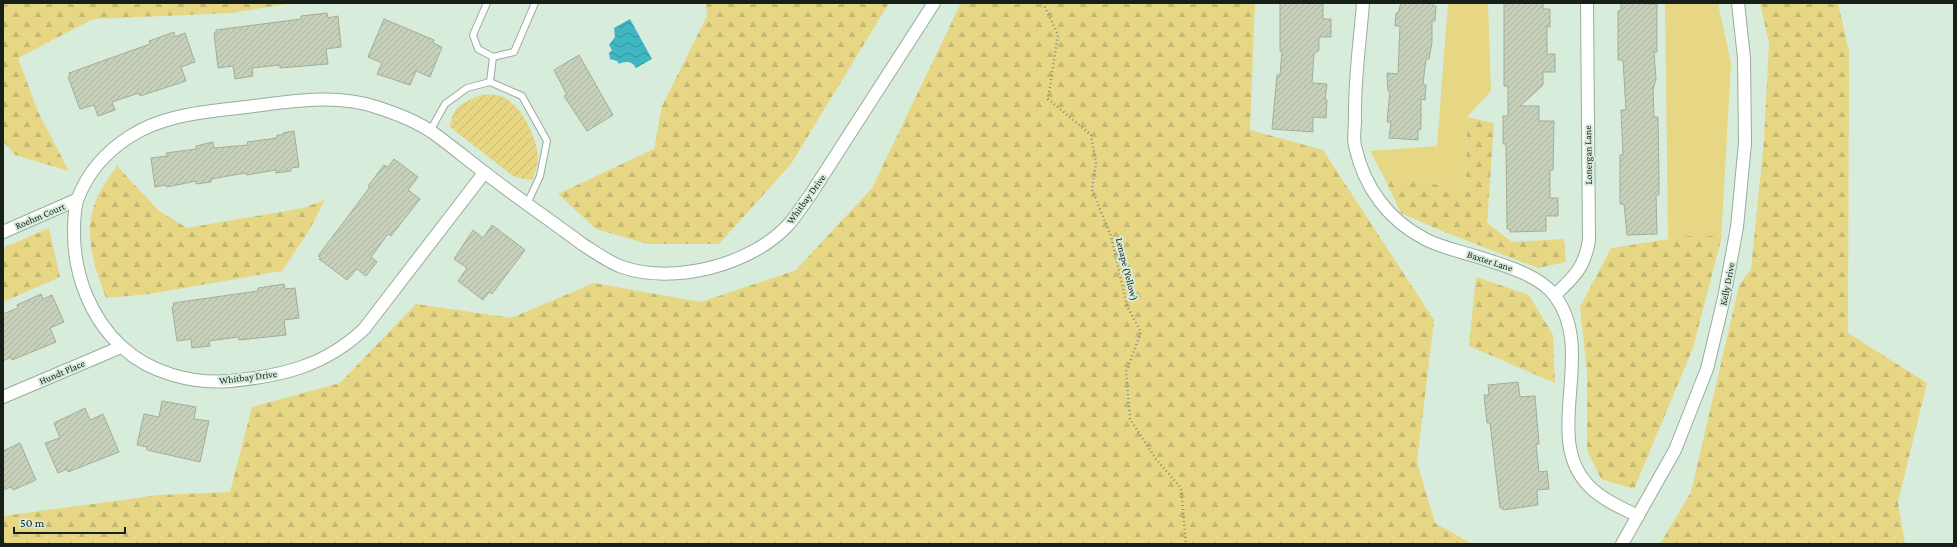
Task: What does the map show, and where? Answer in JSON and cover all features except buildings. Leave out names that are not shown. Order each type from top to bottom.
[{"type":"street","name":"Whitbay Drive","points":[[484,173],[364,329],[350,342],[318,362],[296,370],[243,380],[216,382],[174,376],[138,358],[122,346],[104,326],[96,313],[79,277],[74,245],[76,200],[97,165],[114,148],[131,136],[156,123],[182,115],[304,100],[326,100],[374,106],[430,131],[484,173],[582,244],[602,257],[622,267],[653,273],[684,273],[714,267],[742,257],[766,243],[788,225],[809,197],[934,3]]},
{"type":"street","name":"Baxter Lane","points":[[1363,3],[1354,106],[1355,145],[1364,173],[1373,193],[1390,214],[1408,229],[1426,240],[1508,266],[1531,277],[1555,295],[1568,320],[1573,341],[1573,363],[1568,430],[1574,463],[1590,487],[1607,500],[1638,516]]},
{"type":"street","name":"Lonergan Lane","points":[[1555,295],[1582,267],[1587,254],[1589,240],[1586,3]]},
{"type":"street","name":"Kelly Drive","points":[[1622,544],[1678,442],[1707,369],[1724,298],[1737,227],[1745,143],[1744,58],[1738,3]]},
{"type":"street","name":"Roehm Court","points":[[3,232],[76,200]]},
{"type":"street","name":"Hundt Place","points":[[3,397],[122,346]]},
{"type":"lane","points":[[487,3],[472,35],[478,49],[493,57],[514,52],[535,3]]},
{"type":"lane","points":[[490,82],[493,57]]},
{"type":"lane","points":[[430,131],[445,104],[467,88],[490,82],[522,96],[547,141],[540,176],[527,204]]},
{"type":"path","name":"Lenape (Yellow)","points":[[1043,3],[1058,36],[1048,99],[1091,135],[1096,163],[1092,190],[1111,236],[1127,306],[1141,332],[1126,372],[1130,419],[1156,459],[1181,488],[1186,544]]},
{"type":"green space","points":[[3,3],[293,3],[231,13],[93,19],[18,58],[38,112],[69,171],[15,155],[3,141]]},
{"type":"green space","points":[[706,3],[889,3],[791,164],[719,244],[648,244],[596,229],[558,194],[654,149],[662,106],[707,16]]},
{"type":"green space","points":[[961,3],[1255,3],[1250,130],[1323,150],[1434,320],[1417,462],[1435,523],[1472,544],[3,544],[3,516],[159,495],[230,492],[252,407],[340,383],[416,304],[511,318],[594,283],[701,302],[796,270],[872,188]]},
{"type":"green space","points":[[1448,3],[1488,3],[1491,91],[1467,117],[1466,191],[1382,173],[1370,151],[1437,146]]},
{"type":"green space","points":[[1665,3],[1718,3],[1731,63],[1721,241],[1688,236],[1668,239]]},
{"type":"green space","points":[[1760,3],[1838,3],[1849,52],[1848,333],[1927,383],[1898,502],[1905,544],[1660,544],[1691,492],[1739,286],[1751,269],[1764,140],[1769,43]]},
{"type":"green space","points":[[481,95],[494,95],[505,98],[520,111],[526,120],[537,149],[538,158],[537,167],[532,179],[527,180],[513,176],[450,127],[453,114],[456,110],[469,100]]},
{"type":"green space","points":[[1467,117],[1494,123],[1487,223],[1512,242],[1564,239],[1566,262],[1538,268],[1442,231],[1401,213],[1382,173],[1466,191]]},
{"type":"green space","points":[[117,166],[158,210],[187,228],[303,208],[325,200],[308,232],[282,271],[149,294],[106,298],[97,274],[91,248],[90,223],[97,198]]},
{"type":"green space","points":[[49,228],[60,277],[3,302],[3,248]]},
{"type":"green space","points":[[1688,236],[1722,236],[1693,348],[1634,489],[1601,479],[1587,450],[1587,372],[1580,307],[1611,248]]},
{"type":"green space","points":[[1476,277],[1529,295],[1553,335],[1555,383],[1469,346]]},
{"type":"water","points":[[630,19],[652,59],[636,68],[631,63],[624,62],[619,64],[617,61],[610,59],[609,53],[612,50],[609,45],[615,37],[614,28]]}]
